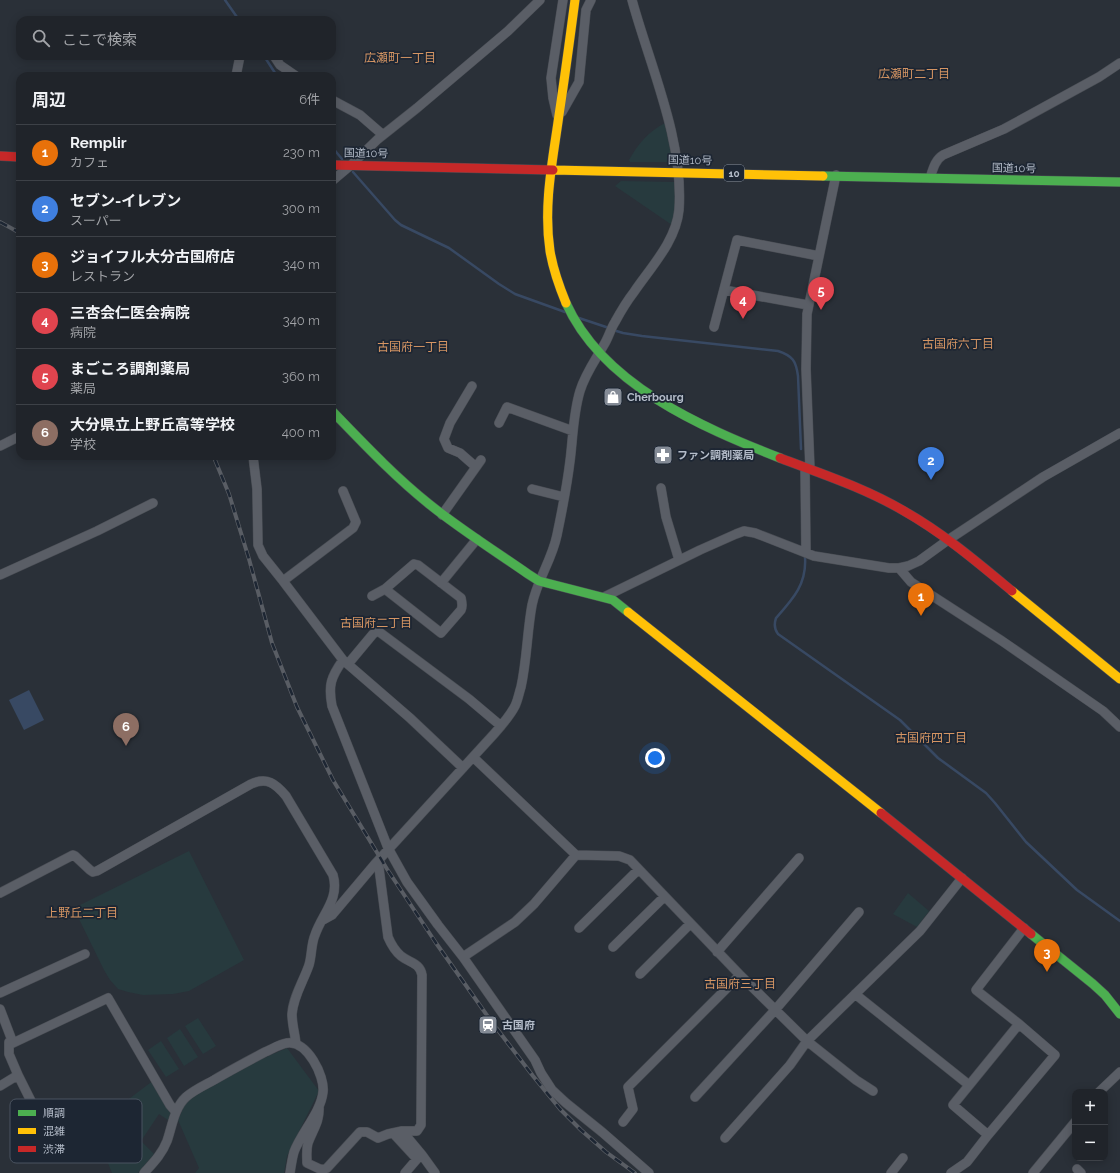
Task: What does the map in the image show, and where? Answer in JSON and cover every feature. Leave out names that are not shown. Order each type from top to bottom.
[{"type":"main road","points":[[575,0],[552,169],[548,213],[548,238],[556,275],[563,294],[576,320],[589,339],[612,365],[632,382],[700,423],[748,445],[849,484],[888,502],[948,540],[966,553],[1120,679]]},
{"type":"main road","points":[[0,156],[16,157]]},
{"type":"main road","name":"国道10号","points":[[344,166],[552,169],[1120,182]]},
{"type":"main road","points":[[336,415],[407,486],[442,515],[528,574],[539,580],[613,600],[1024,928],[1093,984],[1119,1010]]},
{"type":"street","points":[[336,176],[344,166],[417,108],[508,31],[540,0]]},
{"type":"street","points":[[558,120],[553,98],[551,78],[563,0]]},
{"type":"street","points":[[558,120],[579,82],[586,10],[591,0]]},
{"type":"street","points":[[323,920],[332,915],[388,848],[501,726],[511,714],[518,699],[525,670],[532,607],[539,580],[555,544],[570,463],[577,400],[581,387],[587,372],[600,352],[612,328],[634,292],[665,248],[674,230],[679,209],[678,172],[675,147],[663,100],[632,0]]},
{"type":"street","points":[[237,72],[239,60]]},
{"type":"street","points":[[277,60],[280,65],[290,72]]},
{"type":"street","points":[[930,178],[936,162],[943,155],[1004,129],[1099,77],[1120,63]]},
{"type":"street","points":[[336,102],[360,115],[383,135]]},
{"type":"street","points":[[806,553],[807,314],[836,175]]},
{"type":"street","points":[[714,327],[737,240],[818,256]]},
{"type":"street","points":[[724,290],[808,305]]},
{"type":"street","points":[[442,515],[478,464],[460,453],[448,448],[444,439],[450,424],[472,386]]},
{"type":"street","points":[[499,423],[507,407],[573,431]]},
{"type":"street","points":[[604,597],[679,560],[744,531],[755,533],[814,556],[889,568],[908,566],[919,561],[1043,477],[1120,433]]},
{"type":"street","points":[[0,446],[16,438]]},
{"type":"street","points":[[253,460],[257,489],[258,544],[263,556],[346,662],[410,718],[463,768]]},
{"type":"street","points":[[661,488],[666,517],[679,560]]},
{"type":"street","points":[[532,489],[564,497]]},
{"type":"street","points":[[283,581],[353,528],[356,522],[343,491]]},
{"type":"street","points":[[0,575],[153,503]]},
{"type":"street","points":[[441,583],[476,539]]},
{"type":"street","points":[[372,596],[384,589],[414,564],[418,565],[461,598],[463,607],[441,633],[384,589]]},
{"type":"street","points":[[899,568],[911,582],[1015,650],[1103,711],[1120,727]]},
{"type":"street","points":[[501,726],[468,699],[378,632],[372,634],[334,673],[330,692],[332,706],[388,848],[407,882],[463,957],[534,1060],[552,1090],[649,1173]]},
{"type":"street","points":[[473,757],[576,855],[619,856],[630,860],[717,952],[807,1041],[856,1080],[873,1091]]},
{"type":"street","points":[[0,893],[72,855],[92,872],[97,871],[251,784],[263,780],[273,784],[286,796],[333,875],[335,883],[335,891],[330,907],[315,934],[309,964],[293,1007],[296,1044]]},
{"type":"street","points":[[463,957],[515,922],[534,904],[576,855]]},
{"type":"street","points":[[717,952],[799,858]]},
{"type":"street","points":[[319,1106],[319,1117],[309,1142],[307,1163],[324,1170],[360,1132],[367,1132],[378,1138],[398,1132],[417,1131],[421,1125],[422,975],[415,963],[398,953],[390,943],[379,868],[375,864]]},
{"type":"street","points":[[579,928],[638,870]]},
{"type":"street","points":[[725,1138],[790,1065],[807,1041],[920,931],[962,878]]},
{"type":"street","points":[[613,947],[664,897]]},
{"type":"street","points":[[695,1097],[775,1010],[859,912]]},
{"type":"street","points":[[640,974],[690,924]]},
{"type":"street","points":[[951,1173],[966,1162],[1055,1055],[976,990],[1024,928]]},
{"type":"street","points":[[0,992],[85,954]]},
{"type":"street","points":[[623,1122],[633,1109],[628,1087],[740,975]]},
{"type":"street","points":[[856,994],[969,1085]]},
{"type":"street","points":[[30,1099],[9,1054],[9,1042],[13,1043],[108,998],[176,1112]]},
{"type":"street","points":[[0,1009],[13,1043]]},
{"type":"street","points":[[988,1135],[953,1105],[1019,1024]]},
{"type":"street","points":[[144,1173],[162,1151],[176,1112],[182,1101],[188,1095],[246,1062],[283,1044],[289,1043],[296,1044],[312,1058],[318,1069],[323,1086],[322,1099],[319,1106],[294,1152],[290,1173]]},
{"type":"street","points":[[1102,1089],[1120,1072]]},
{"type":"street","points":[[0,1086],[18,1075]]},
{"type":"street","points":[[1034,1173],[1073,1125]]},
{"type":"street","points":[[398,1132],[417,1159],[405,1173]]},
{"type":"street","points":[[398,1132],[422,1155],[436,1173]]},
{"type":"street","points":[[891,1173],[903,1158]]},
{"type":"green space","points":[[665,123],[673,162],[630,162],[629,160],[632,154],[644,138]]},
{"type":"green space","points":[[621,181],[676,182],[675,209],[672,225],[615,186]]},
{"type":"green space","points":[[189,851],[244,960],[189,991],[173,994],[143,995],[118,989],[104,970],[79,919],[76,907]]},
{"type":"green space","points":[[908,893],[929,911],[917,927],[893,914]]},
{"type":"green space","points":[[198,1018],[216,1046],[203,1054],[185,1026]]},
{"type":"green space","points":[[180,1029],[198,1057],[184,1066],[167,1038]]},
{"type":"green space","points":[[161,1041],[179,1069],[166,1077],[148,1050]]},
{"type":"green space","points":[[287,1048],[319,1091],[287,1156],[284,1173],[195,1173],[199,1168],[178,1120],[187,1100],[252,1063]]},
{"type":"green space","points":[[154,1080],[171,1111],[168,1120],[159,1114],[142,1140],[142,1099],[129,1099]]},
{"type":"green space","points":[[142,1142],[154,1154],[138,1173],[112,1173],[108,1163],[142,1163]]},
{"type":"water","points":[[29,690],[44,720],[24,730],[9,700]]},
{"type":"waterway","points":[[225,0],[236,16]]},
{"type":"waterway","points":[[267,60],[274,72]]},
{"type":"waterway","points":[[336,152],[342,159]]},
{"type":"waterway","points":[[353,172],[401,225],[449,248],[515,294],[565,312]]},
{"type":"waterway","points":[[579,318],[609,328]]},
{"type":"waterway","points":[[613,330],[642,336],[778,351],[787,355],[795,363],[798,376],[801,449]]},
{"type":"waterway","points":[[805,557],[804,575],[798,590],[776,618],[775,626],[778,634],[900,720],[938,758],[986,793],[1026,842],[1077,890],[1120,921]]},
{"type":"railway","points":[[0,222],[16,231]]},
{"type":"railway","points":[[215,460],[229,494],[272,643],[297,707],[333,780],[387,869],[436,943],[491,1021],[533,1076],[560,1109],[581,1130],[606,1152],[635,1173]]},
{"type":"traffic: fast","points":[[823,176],[1120,182]]},
{"type":"traffic: fast","points":[[566,303],[583,332],[604,357],[629,380],[657,400],[687,417],[718,432],[780,458]]},
{"type":"traffic: fast","points":[[336,415],[403,482],[429,504],[528,574],[539,581],[613,600],[628,612]]},
{"type":"traffic: fast","points":[[1031,934],[1093,984],[1105,995],[1120,1014]]},
{"type":"traffic: slow","points":[[566,303],[556,277],[551,258],[548,234],[548,199],[575,0]]},
{"type":"traffic: slow","points":[[553,170],[823,176]]},
{"type":"traffic: slow","points":[[1012,591],[1120,679]]},
{"type":"traffic: slow","points":[[628,612],[881,813]]},
{"type":"traffic: jam","points":[[0,156],[16,157]]},
{"type":"traffic: jam","points":[[336,165],[553,170]]},
{"type":"traffic: jam","points":[[780,458],[859,488],[904,511],[946,538],[1012,591]]},
{"type":"traffic: jam","points":[[881,813],[1031,934]]},
{"type":"place","name":"まごころ調剤薬局","points":[[821,310]]},
{"type":"place","name":"三杏会仁医会病院","points":[[743,319]]},
{"type":"place","name":"Cherbourg","points":[[613,397]]},
{"type":"place","name":"ファン調剤薬局","points":[[663,455]]},
{"type":"place","name":"セブン-イレブン","points":[[931,480]]},
{"type":"place","name":"Remplir","points":[[921,616]]},
{"type":"place","name":"大分県立上野丘高等学校","points":[[126,746]]},
{"type":"place","name":"ジョイフル大分古国府店","points":[[1047,972]]},
{"type":"place","name":"古国府","points":[[488,1025]]},
{"type":"district","name":"広瀬町一丁目","points":[[400,58]]},
{"type":"district","name":"広瀬町二丁目","points":[[914,74]]},
{"type":"district","name":"古国府六丁目","points":[[958,344]]},
{"type":"district","name":"古国府一丁目","points":[[413,347]]},
{"type":"district","name":"古国府二丁目","points":[[376,623]]},
{"type":"district","name":"古国府四丁目","points":[[931,738]]},
{"type":"district","name":"上野丘二丁目","points":[[82,913]]},
{"type":"district","name":"古国府三丁目","points":[[740,984]]}]
